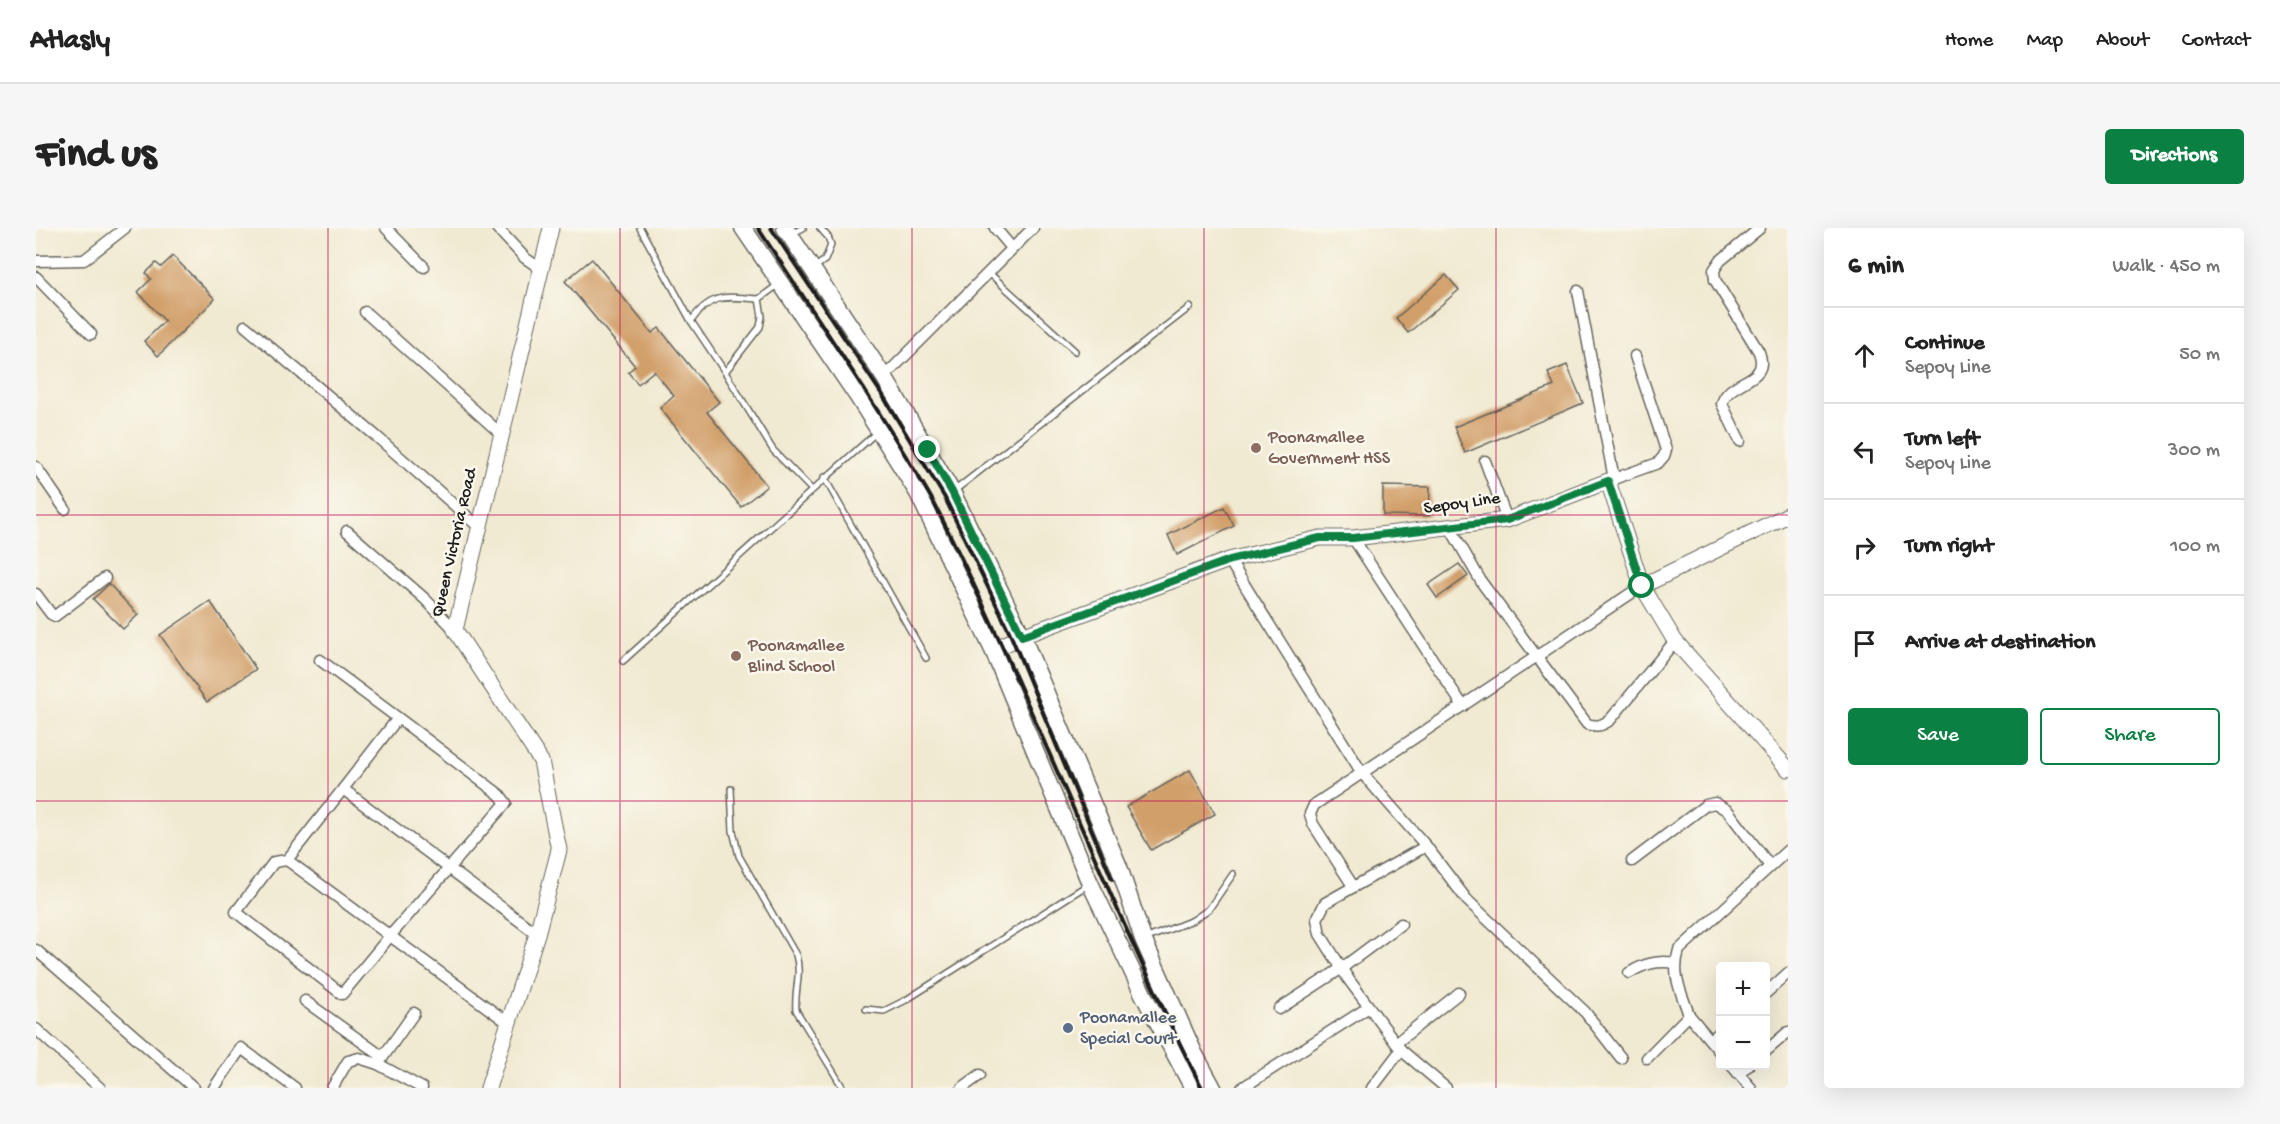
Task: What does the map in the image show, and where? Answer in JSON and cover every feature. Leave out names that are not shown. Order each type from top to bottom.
[{"type":"main road","points":[[743,228],[879,430],[918,493],[993,650],[1090,883],[1144,996],[1192,1088]]},
{"type":"main road","points":[[793,230],[813,269],[884,377],[952,492],[1022,636],[1119,867],[1143,939],[1194,1053],[1213,1088]]},
{"type":"street","points":[[36,261],[84,260],[125,228]]},
{"type":"street","points":[[386,228],[424,267]]},
{"type":"street","points":[[497,228],[525,258],[541,269]]},
{"type":"street","name":"Queen Victoria Road","points":[[488,1088],[507,1022],[537,934],[559,850],[541,761],[454,630],[550,228]]},
{"type":"street","points":[[995,228],[1012,248]]},
{"type":"street","points":[[884,377],[1033,228]]},
{"type":"street","points":[[1740,441],[1722,404],[1727,393],[1755,375],[1763,362],[1715,280],[1714,270],[1720,261],[1760,228]]},
{"type":"street","points":[[36,277],[90,334]]},
{"type":"street","points":[[1578,291],[1611,480],[1642,586],[1675,641],[1788,769]]},
{"type":"street","points":[[365,312],[501,434]]},
{"type":"street","points":[[245,326],[376,436],[479,527]]},
{"type":"street","points":[[1611,480],[1658,463],[1666,450],[1635,356]]},
{"type":"street","points":[[1485,461],[1507,520]]},
{"type":"street","points":[[36,467],[65,509]]},
{"type":"street","name":"Sepoy Line","points":[[993,650],[1022,636],[1230,560],[1320,538],[1353,538],[1507,520],[1611,480]]},
{"type":"street","points":[[1353,886],[1313,824],[1310,814],[1314,805],[1321,799],[1642,586],[1788,515]]},
{"type":"street","points":[[1449,526],[1482,583],[1587,724],[1602,726],[1610,720],[1675,641]]},
{"type":"street","points":[[347,531],[424,599],[454,630]]},
{"type":"street","points":[[1353,538],[1463,706]]},
{"type":"street","points":[[1230,560],[1362,773],[1426,846],[1467,900],[1585,1012],[1620,1058]]},
{"type":"street","points":[[36,594],[55,616],[105,578]]},
{"type":"street","points":[[320,660],[398,718],[504,799],[506,803],[342,994],[237,912],[274,862],[287,860],[398,718]]},
{"type":"street","points":[[343,789],[537,934]]},
{"type":"street","points":[[1632,861],[1707,805],[1714,803],[1728,811],[1770,866]]},
{"type":"street","points":[[1426,846],[1325,903],[1317,920],[1320,934],[1369,1007],[1399,1046],[1446,1088]]},
{"type":"street","points":[[1716,1047],[1689,1015],[1675,974],[1675,963],[1679,950],[1788,850]]},
{"type":"street","points":[[287,860],[507,1022]]},
{"type":"street","points":[[1279,1009],[1342,968],[1401,924]]},
{"type":"street","points":[[36,950],[194,1088]]},
{"type":"street","points":[[1629,973],[1644,964],[1664,961],[1675,963]]},
{"type":"street","points":[[1770,990],[1788,974]]},
{"type":"street","points":[[1372,1088],[1399,1046],[1459,993]]},
{"type":"street","points":[[305,1001],[381,1061],[422,1088]]},
{"type":"street","points":[[1242,1088],[1369,1007]]},
{"type":"street","points":[[381,1061],[414,1013]]},
{"type":"street","points":[[1647,1058],[1689,1015]]},
{"type":"street","points":[[36,1029],[100,1088]]},
{"type":"street","points":[[1770,1047],[1788,1032]]},
{"type":"street","points":[[1710,1040],[1716,1035]]},
{"type":"street","points":[[214,1088],[241,1048],[295,1088]]},
{"type":"street","points":[[332,1088],[348,1061],[359,1058],[381,1061]]},
{"type":"street","points":[[1736,1070],[1751,1088]]},
{"type":"street","points":[[962,1088],[980,1074]]},
{"type":"lane","points":[[640,228],[691,321],[773,450],[811,489]]},
{"type":"lane","points":[[813,269],[825,260],[831,245],[828,237],[820,228]]},
{"type":"lane","points":[[988,272],[1075,351]]},
{"type":"lane","points":[[691,321],[699,309],[710,300],[726,297],[759,299],[781,283]]},
{"type":"lane","points":[[725,372],[760,327],[762,316],[759,299]]},
{"type":"lane","points":[[952,492],[1190,308]]},
{"type":"lane","points":[[622,661],[824,477],[879,430]]},
{"type":"lane","points":[[824,477],[926,658]]},
{"type":"lane","points":[[731,789],[733,831],[739,856],[796,955],[800,972],[795,998],[796,1010],[843,1088]]},
{"type":"lane","points":[[1143,939],[1193,920],[1209,909],[1233,874]]},
{"type":"lane","points":[[866,1009],[884,1011],[906,1000],[1090,883]]},
{"type":"building","points":[[173,256],[215,299],[158,356],[144,341],[165,321],[138,292],[151,279],[146,273],[156,263],[161,267]]},
{"type":"building","points":[[592,259],[652,333],[659,328],[719,402],[707,412],[767,486],[741,507],[660,408],[674,396],[654,371],[638,384],[628,372],[635,366],[565,281]]},
{"type":"building","points":[[1446,275],[1459,290],[1408,333],[1396,318]]},
{"type":"building","points":[[1567,365],[1583,403],[1465,453],[1454,427],[1554,386],[1548,373]]},
{"type":"building","points":[[1383,486],[1430,487],[1429,516],[1383,515]]},
{"type":"building","points":[[1224,507],[1234,526],[1177,555],[1168,535]]},
{"type":"building","points":[[1459,564],[1468,576],[1437,598],[1428,585]]},
{"type":"building","points":[[109,584],[138,615],[123,629],[93,599]]},
{"type":"building","points":[[210,601],[256,669],[207,702],[160,635]]},
{"type":"building","points":[[1190,770],[1215,814],[1151,850],[1126,807]]},
{"type":"railway","points":[[758,228],[865,390],[936,507],[1004,652],[1133,944],[1202,1088]]},
{"type":"railway","points":[[771,228],[883,396],[945,498],[1009,631],[1112,879]]},
{"type":"place","name":"Poonamallee Government HSS","points":[[1256,448]]},
{"type":"place","name":"Poonamallee Blind School","points":[[736,656]]},
{"type":"place","name":"Poonamallee Special Court","points":[[1068,1028]]},
{"type":"route","points":[[928,450],[952,492],[1022,636],[1230,560],[1320,538],[1353,538],[1507,520],[1608,481],[1642,586]]}]
